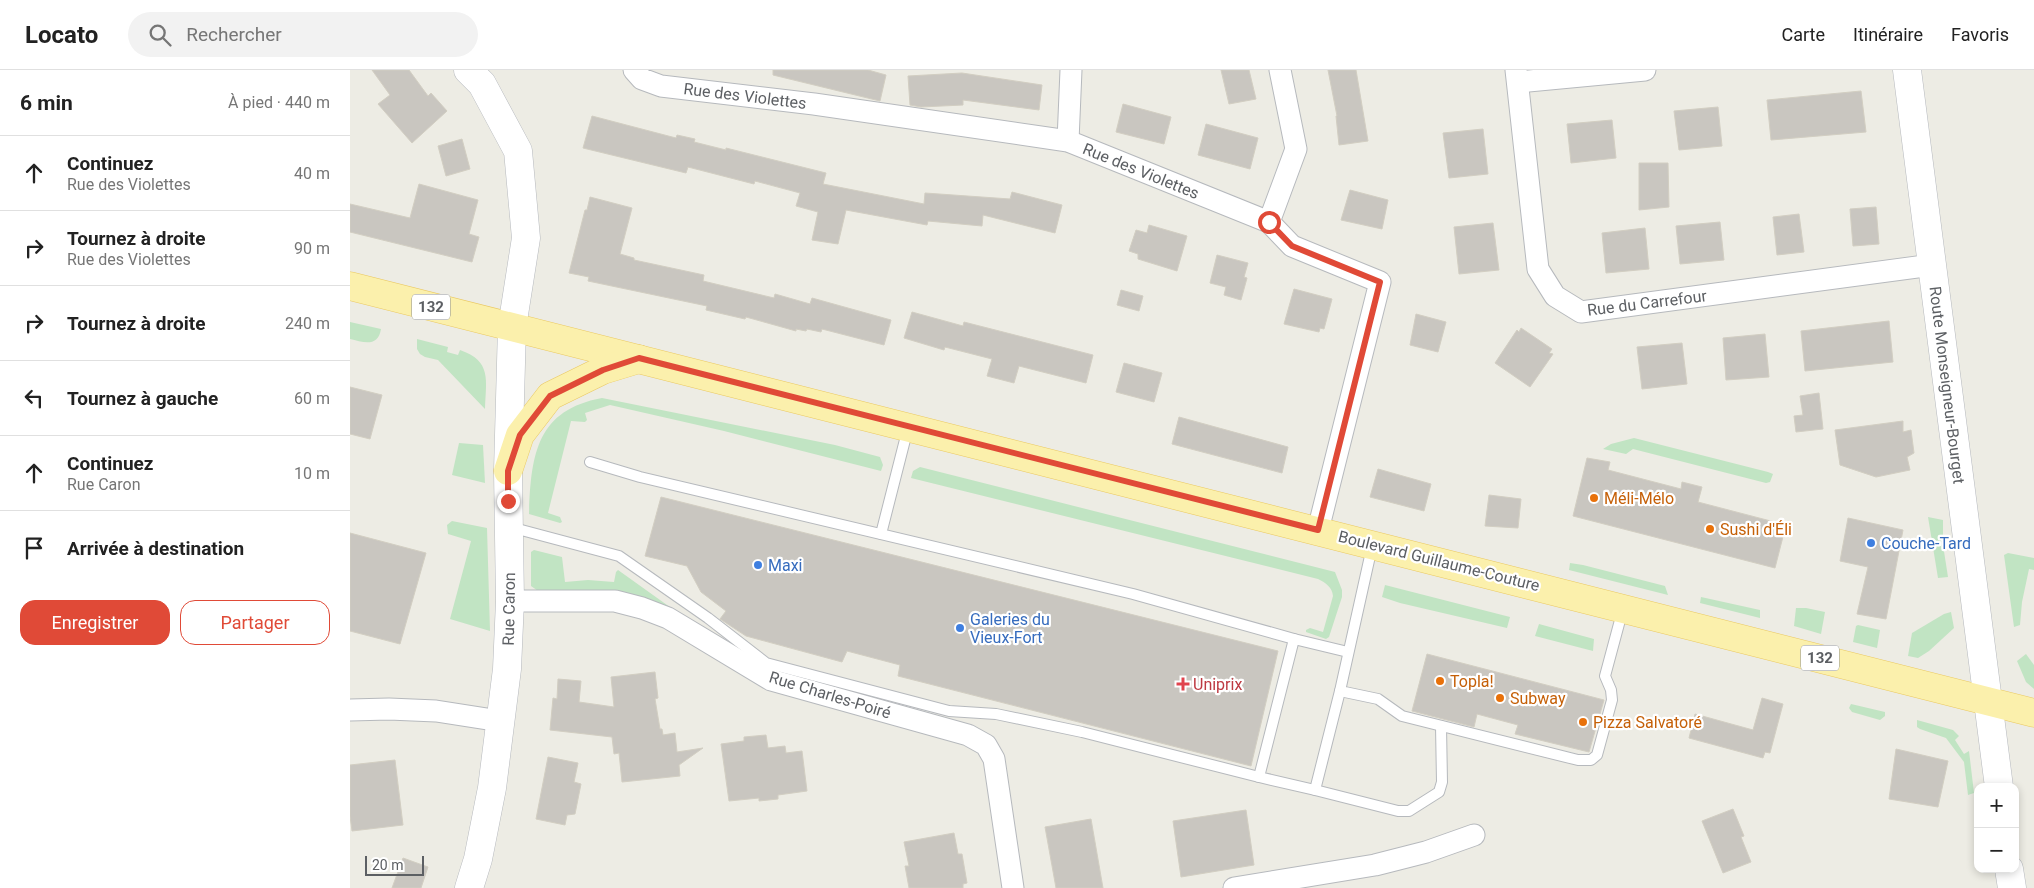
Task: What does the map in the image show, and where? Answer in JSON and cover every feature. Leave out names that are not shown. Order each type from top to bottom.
[{"type":"main road","name":"Boulevard Guillaume-Couture","points":[[350,286],[2034,712]]},
{"type":"main road","points":[[508,471],[520,435],[550,396],[603,370],[639,358]]},
{"type":"street","name":"Rue Caron","points":[[468,70],[482,84],[518,151],[526,238],[512,327],[508,471],[510,601],[507,669],[492,788],[478,858],[469,888]]},
{"type":"street","name":"Rue des Violettes","points":[[634,70],[642,79],[661,86],[814,104],[1068,141],[1269,222],[1292,246],[1380,282],[1318,530]]},
{"type":"street","points":[[1068,141],[1071,70]]},
{"type":"street","points":[[1269,222],[1296,149],[1280,70]]},
{"type":"street","name":"Rue du Carrefour","points":[[1645,70],[1517,76],[1538,269],[1555,296],[1581,312],[1932,265]]},
{"type":"street","name":"Route Monseigneur-Bourget","points":[[1906,70],[1998,783]]},
{"type":"street","name":"Rue Charles-Poiré","points":[[510,601],[615,601],[642,608],[668,618],[771,680],[968,735],[986,745],[994,759],[1013,888]]},
{"type":"street","points":[[350,710],[436,711],[500,721]]},
{"type":"street","points":[[1234,888],[1374,865],[1426,852],[1474,835]]},
{"type":"street","points":[[2010,873],[2012,888]]},
{"type":"lane","points":[[881,534],[908,427]]},
{"type":"lane","points":[[590,462],[649,479],[1133,594],[1294,639],[1348,652]]},
{"type":"lane","points":[[509,527],[619,556],[708,618],[766,663],[949,711],[996,714],[1082,732],[1398,811],[1409,811],[1439,792],[1442,782],[1440,726]]},
{"type":"lane","points":[[1315,790],[1340,691],[1373,544]]},
{"type":"lane","points":[[1340,691],[1378,699],[1402,716],[1578,760],[1591,760],[1597,755],[1612,700],[1611,690],[1605,676],[1623,608]]},
{"type":"lane","points":[[1259,777],[1294,639]]},
{"type":"green space","points":[[350,322],[381,329],[377,339],[369,342],[350,339]]},
{"type":"green space","points":[[417,339],[448,347],[447,352],[458,355],[460,350],[478,360],[485,373],[486,380],[485,409],[438,360],[420,354],[417,349]]},
{"type":"green space","points":[[602,398],[835,445],[880,457],[883,465],[881,471],[724,431],[610,405],[585,413],[587,420],[585,422],[571,421],[548,513],[560,517],[562,522],[529,514],[532,473],[536,455],[550,425],[563,413],[580,404]]},
{"type":"green space","points":[[1634,438],[1773,474],[1770,482],[1766,483],[1633,449],[1626,454],[1603,449],[1611,444]]},
{"type":"green space","points":[[459,443],[483,445],[485,483],[452,475]]},
{"type":"green space","points":[[920,467],[1335,572],[1342,590],[1342,597],[1329,637],[1326,639],[1306,632],[1310,628],[1323,632],[1333,596],[1328,586],[1318,579],[911,478],[913,471]]},
{"type":"green space","points":[[1928,517],[1943,520],[1943,545],[1948,577],[1938,578]]},
{"type":"green space","points":[[452,521],[487,528],[490,631],[450,619],[471,541],[448,534],[447,525]]},
{"type":"green space","points":[[534,550],[562,557],[565,582],[588,580],[614,582],[618,570],[674,610],[642,597],[629,594],[541,593],[531,586],[531,552]]},
{"type":"green space","points":[[2008,553],[2034,558],[2034,570],[2029,569],[2022,602],[2020,625],[2014,627],[2004,555]]},
{"type":"green space","points":[[1570,563],[1665,586],[1668,595],[1569,570]]},
{"type":"green space","points":[[1385,585],[1510,617],[1507,628],[1382,597]]},
{"type":"green space","points":[[1701,597],[1760,610],[1760,618],[1700,603]]},
{"type":"green space","points":[[1796,608],[1825,612],[1821,634],[1794,626]]},
{"type":"green space","points":[[1951,612],[1954,628],[1929,651],[1918,658],[1908,656],[1912,633],[1944,614]]},
{"type":"green space","points":[[1539,624],[1594,639],[1593,651],[1535,636]]},
{"type":"green space","points":[[1856,626],[1880,630],[1877,648],[1853,642]]},
{"type":"green space","points":[[2026,654],[2034,665],[2034,689],[2026,682],[2017,661]]},
{"type":"green space","points":[[1851,704],[1885,712],[1885,716],[1880,720],[1852,712],[1849,708]]},
{"type":"green space","points":[[1917,720],[1953,730],[1959,736],[1955,740],[1964,754],[1969,751],[1974,793],[1968,795],[1964,762],[1946,738],[1917,727]]},
{"type":"building","points":[[372,70],[409,70],[428,96],[431,93],[447,111],[412,143],[378,104],[390,95]]},
{"type":"building","points":[[773,70],[868,70],[886,75],[880,101],[773,75]]},
{"type":"building","points":[[1221,70],[1249,70],[1256,99],[1229,104]]},
{"type":"building","points":[[1328,70],[1356,70],[1368,141],[1339,145],[1337,116]]},
{"type":"building","points":[[962,73],[1042,85],[1039,110],[963,100],[963,105],[921,107],[910,105],[908,76]]},
{"type":"building","points":[[1861,91],[1866,132],[1771,140],[1767,100]]},
{"type":"building","points":[[1123,104],[1171,117],[1164,144],[1116,132]]},
{"type":"building","points":[[1718,107],[1722,146],[1679,150],[1674,111]]},
{"type":"building","points":[[592,116],[676,138],[677,135],[695,139],[694,142],[826,173],[823,184],[924,204],[925,193],[1010,199],[1012,192],[1062,205],[1055,233],[983,215],[982,226],[928,221],[927,225],[846,210],[838,244],[812,240],[818,212],[796,206],[800,193],[755,181],[754,184],[688,167],[686,173],[583,148]]},
{"type":"building","points":[[1612,120],[1616,158],[1571,163],[1567,124]]},
{"type":"building","points":[[1206,124],[1258,138],[1250,169],[1198,155]]},
{"type":"building","points":[[1483,129],[1488,174],[1449,178],[1443,133]]},
{"type":"building","points":[[462,139],[470,169],[446,176],[438,146]]},
{"type":"building","points":[[1639,163],[1668,163],[1669,207],[1639,210]]},
{"type":"building","points":[[419,184],[478,200],[469,234],[479,237],[472,262],[350,232],[350,204],[410,218]]},
{"type":"building","points":[[1350,190],[1388,200],[1382,229],[1341,220]]},
{"type":"building","points":[[590,197],[632,208],[620,254],[634,258],[634,260],[704,275],[703,281],[774,298],[775,294],[810,304],[812,298],[891,320],[884,345],[822,329],[821,332],[807,329],[806,331],[796,329],[796,331],[746,317],[745,319],[706,310],[707,306],[588,281],[589,277],[569,273]]},
{"type":"building","points":[[1876,207],[1879,244],[1853,246],[1850,209]]},
{"type":"building","points":[[1799,214],[1804,252],[1777,255],[1773,217]]},
{"type":"building","points":[[1720,222],[1724,260],[1680,264],[1676,226]]},
{"type":"building","points":[[1493,223],[1499,270],[1459,274],[1454,227]]},
{"type":"building","points":[[1149,225],[1187,236],[1177,271],[1138,259],[1138,254],[1129,251],[1136,230],[1147,233]]},
{"type":"building","points":[[1645,228],[1649,269],[1606,273],[1602,233]]},
{"type":"building","points":[[1217,255],[1248,263],[1244,277],[1247,278],[1241,300],[1224,295],[1226,287],[1210,283]]},
{"type":"building","points":[[1294,289],[1332,299],[1324,329],[1320,328],[1319,332],[1284,324]]},
{"type":"building","points":[[1121,290],[1143,296],[1139,311],[1117,305]]},
{"type":"building","points":[[912,312],[963,326],[964,322],[1093,355],[1086,383],[1019,366],[1014,383],[987,376],[992,359],[945,347],[944,350],[904,338]]},
{"type":"building","points":[[1416,314],[1446,322],[1438,352],[1410,345]]},
{"type":"building","points":[[1889,321],[1893,362],[1805,371],[1801,331]]},
{"type":"building","points":[[1521,328],[1552,349],[1549,353],[1553,354],[1530,387],[1495,363],[1517,330],[1519,332]]},
{"type":"building","points":[[1765,334],[1769,377],[1726,380],[1723,338]]},
{"type":"building","points":[[1682,343],[1687,384],[1642,389],[1637,347]]},
{"type":"building","points":[[1124,363],[1162,373],[1154,402],[1116,392]]},
{"type":"building","points":[[350,387],[382,395],[370,439],[350,434]]},
{"type":"building","points":[[1819,393],[1823,429],[1796,432],[1794,416],[1803,415],[1800,396]]},
{"type":"building","points":[[1179,417],[1288,447],[1282,473],[1172,444]]},
{"type":"building","points":[[1903,421],[1903,432],[1911,430],[1914,453],[1907,457],[1910,470],[1876,477],[1840,465],[1835,430]]},
{"type":"building","points":[[1587,458],[1610,462],[1608,470],[1681,489],[1682,482],[1702,487],[1698,502],[1786,525],[1775,568],[1573,516]]},
{"type":"building","points":[[1378,469],[1431,484],[1424,511],[1370,497]]},
{"type":"building","points":[[1489,495],[1521,499],[1518,528],[1485,526]]},
{"type":"building","name":"Galeries du Vieux-Fort","points":[[661,497],[1278,651],[1251,766],[898,676],[900,665],[847,651],[842,662],[746,636],[720,619],[726,611],[701,592],[687,566],[645,556]]},
{"type":"building","points":[[1848,518],[1903,530],[1886,619],[1857,614],[1868,567],[1840,561]]},
{"type":"building","points":[[350,533],[426,553],[400,644],[350,631]]},
{"type":"building","points":[[1427,654],[1604,700],[1589,752],[1515,734],[1518,725],[1477,714],[1474,727],[1412,711]]},
{"type":"building","points":[[655,672],[658,698],[655,699],[660,729],[662,729],[663,735],[675,733],[677,752],[703,748],[679,765],[680,776],[622,782],[619,753],[614,754],[612,737],[550,730],[553,698],[557,699],[558,679],[581,681],[579,702],[614,707],[611,677]]},
{"type":"building","points":[[1762,698],[1783,704],[1770,753],[1765,752],[1763,758],[1689,738],[1695,714],[1753,730]]},
{"type":"building","points":[[766,735],[768,748],[785,746],[786,753],[802,751],[807,791],[778,795],[778,799],[759,801],[759,798],[729,801],[721,744],[744,741],[744,737]]},
{"type":"building","points":[[1896,749],[1948,761],[1938,807],[1889,799]]},
{"type":"building","points":[[548,757],[578,763],[574,782],[581,784],[575,814],[567,815],[565,825],[536,819]]},
{"type":"building","points":[[395,760],[403,825],[352,831],[350,816],[350,765]]},
{"type":"building","points":[[1733,809],[1744,836],[1741,837],[1751,862],[1723,873],[1702,821]]},
{"type":"building","points":[[1246,810],[1254,865],[1181,877],[1173,821]]},
{"type":"building","points":[[1091,819],[1103,888],[1056,888],[1045,827]]},
{"type":"building","points":[[954,833],[958,854],[962,854],[967,883],[963,884],[963,888],[909,888],[905,866],[909,866],[904,842]]},
{"type":"building","points":[[403,858],[428,867],[421,888],[392,888]]},
{"type":"place","name":"Méli-Mélo","points":[[1594,498]]},
{"type":"place","name":"Sushi d'Éli","points":[[1710,529]]},
{"type":"place","name":"Couche-Tard","points":[[1871,543]]},
{"type":"place","name":"Maxi","points":[[758,565]]},
{"type":"place","name":"Galeries du Vieux-Fort","points":[[960,628]]},
{"type":"place","name":"Topla!","points":[[1440,681]]},
{"type":"place","name":"Uniprix","points":[[1183,684]]},
{"type":"place","name":"Subway","points":[[1500,698]]},
{"type":"place","name":"Pizza Salvatoré","points":[[1583,722]]},
{"type":"route","points":[[508,501],[508,471],[520,435],[550,396],[603,370],[639,358],[1318,530],[1380,282],[1292,246],[1269,222]]}]
